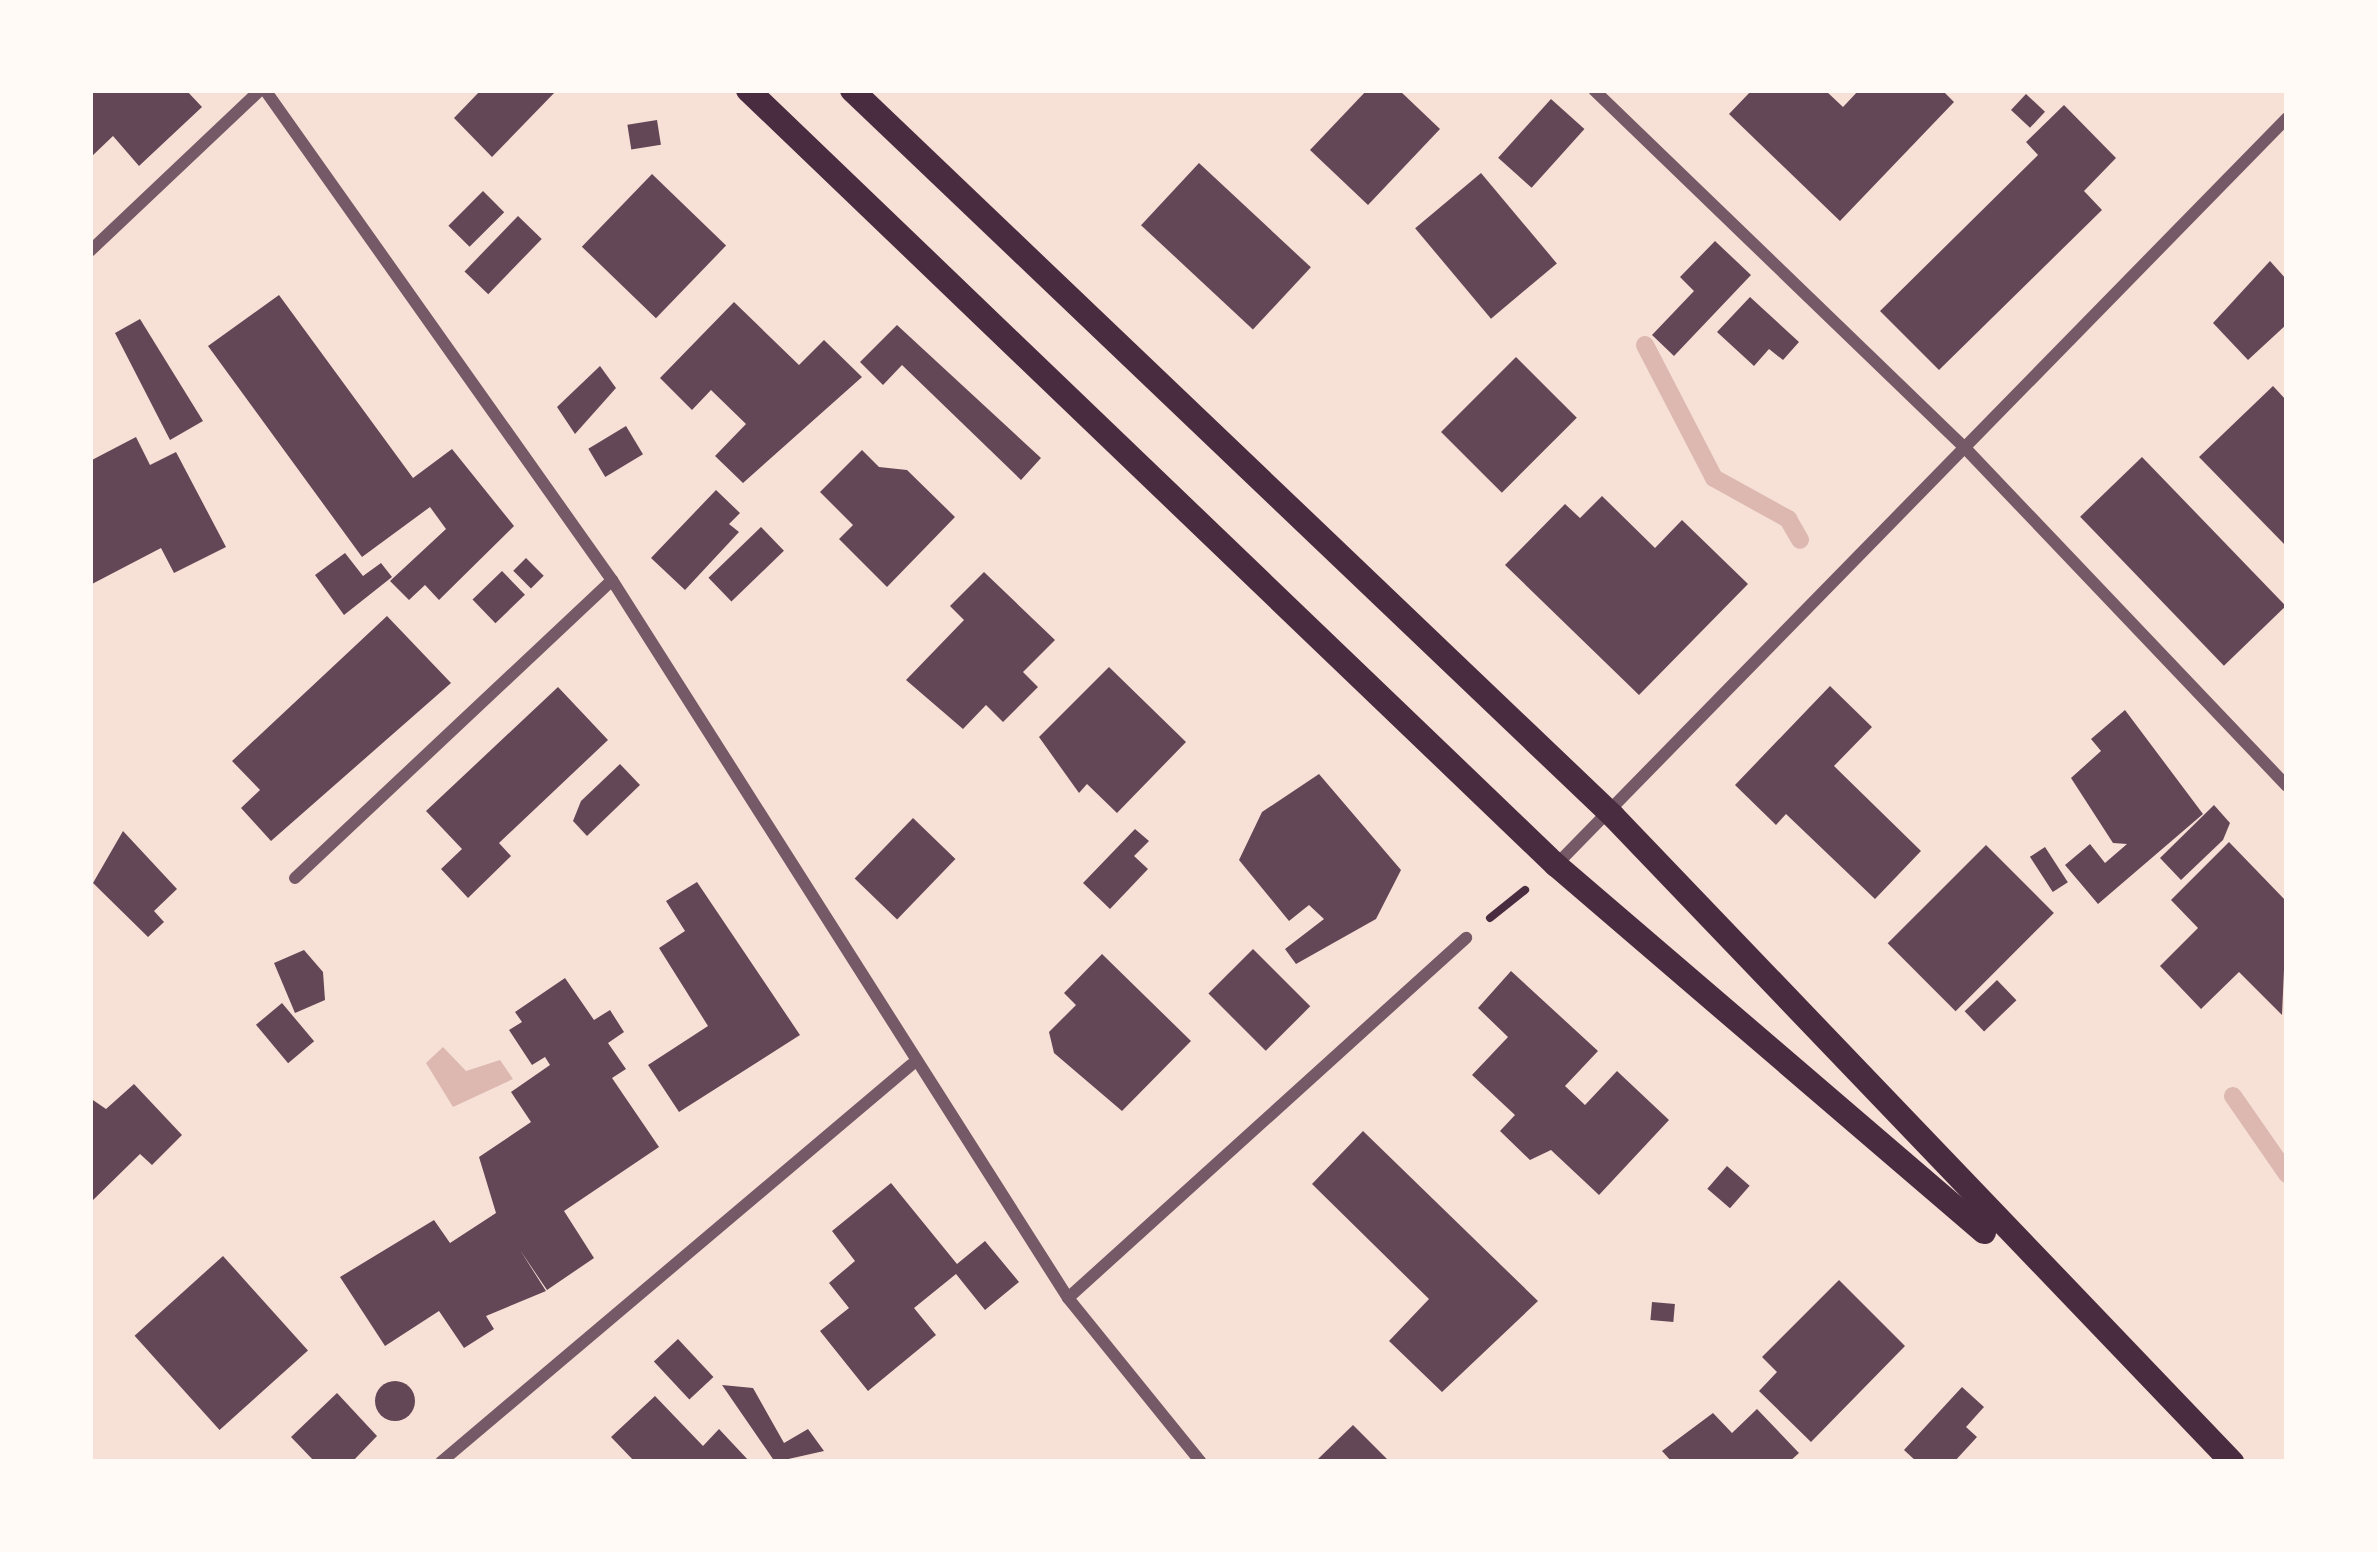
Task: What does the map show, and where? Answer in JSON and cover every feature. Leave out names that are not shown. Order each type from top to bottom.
[{"type":"main road","points":[[748,90],[1556,865],[2080,1315]]},
{"type":"main road","points":[[852,90],[1613,816],[2080,1315],[2232,1462]]},
{"type":"street","points":[[90,250],[262,90],[612,580],[911,1065],[1068,1298],[1201,1462]]},
{"type":"street","points":[[1594,90],[1966,449],[2287,786]]},
{"type":"street","points":[[1556,865],[1613,816],[2287,118]]},
{"type":"street","points":[[295,878],[612,580]]},
{"type":"street","points":[[1068,1298],[1466,938]]},
{"type":"street","points":[[441,1462],[911,1065]]},
{"type":"path","points":[[1466,938],[1556,865]]},
{"type":"shaded area","points":[[443,1047],[466,1071],[500,1060],[513,1079],[453,1107],[426,1063]]},
{"type":"building","points":[[90,90],[186,90],[202,107],[139,166],[113,136],[90,158]]},
{"type":"building","points":[[481,90],[557,90],[492,157],[454,118]]},
{"type":"building","points":[[1367,90],[1399,90],[1440,129],[1368,205],[1310,150]]},
{"type":"building","points":[[1752,90],[1825,90],[1843,107],[1859,90],[1942,90],[1954,102],[1840,221],[1729,114]]},
{"type":"building","points":[[2026,94],[2045,112],[2030,128],[2011,110]]},
{"type":"building","points":[[1551,99],[1584,129],[1532,188],[1498,158]]},
{"type":"building","points":[[2064,105],[2116,158],[2084,191],[2102,210],[1939,370],[1880,311],[2038,155],[2026,142]]},
{"type":"building","points":[[657,120],[661,145],[631,149],[627,125]]},
{"type":"building","points":[[1199,163],[1311,267],[1253,330],[1141,225]]},
{"type":"building","points":[[1481,173],[1557,263],[1491,319],[1415,228]]},
{"type":"building","points":[[652,174],[726,246],[656,318],[582,247]]},
{"type":"building","points":[[483,191],[504,212],[470,247],[448,226]]},
{"type":"building","points":[[518,216],[542,239],[488,294],[465,271]]},
{"type":"building","points":[[1715,241],[1751,275],[1674,356],[1652,335],[1694,291],[1680,277]]},
{"type":"building","points":[[2270,261],[2287,280],[2287,324],[2248,360],[2213,323]]},
{"type":"building","points":[[279,295],[413,478],[452,449],[514,526],[439,600],[425,585],[409,600],[390,581],[446,529],[430,507],[362,557],[208,346]]},
{"type":"building","points":[[1750,297],[1799,342],[1783,360],[1769,349],[1754,366],[1717,332]]},
{"type":"building","points":[[734,302],[799,365],[824,340],[862,377],[743,483],[715,456],[746,424],[711,390],[692,410],[660,378]]},
{"type":"building","points":[[140,319],[203,421],[170,440],[115,333]]},
{"type":"building","points":[[897,325],[1041,458],[1021,480],[902,365],[883,385],[860,362]]},
{"type":"building","points":[[1516,357],[1577,418],[1502,493],[1441,432]]},
{"type":"building","points":[[600,366],[616,388],[575,434],[557,407]]},
{"type":"building","points":[[2273,386],[2287,401],[2287,547],[2199,457]]},
{"type":"building","points":[[626,426],[643,454],[605,477],[588,449]]},
{"type":"building","points":[[136,437],[150,465],[176,452],[226,547],[174,573],[161,548],[92,584],[90,461]]},
{"type":"building","points":[[862,450],[879,467],[907,470],[955,517],[887,587],[839,539],[853,525],[820,492]]},
{"type":"building","points":[[2142,457],[2286,606],[2224,666],[2080,517]]},
{"type":"building","points":[[716,490],[740,513],[729,524],[739,532],[685,590],[651,558]]},
{"type":"building","points":[[1602,496],[1655,548],[1682,520],[1748,584],[1639,695],[1505,565],[1565,504],[1580,518]]},
{"type":"building","points":[[761,527],[784,551],[731,601],[708,578]]},
{"type":"building","points":[[345,553],[363,576],[381,563],[392,577],[344,615],[315,575]]},
{"type":"building","points":[[526,558],[544,576],[531,588],[513,571]]},
{"type":"building","points":[[502,571],[525,595],[495,623],[473,599]]},
{"type":"building","points":[[984,572],[1055,640],[1023,672],[1038,687],[1003,722],[986,705],[963,729],[906,680],[964,620],[950,606]]},
{"type":"building","points":[[387,616],[451,683],[271,841],[241,808],[260,790],[232,761]]},
{"type":"building","points":[[1109,667],[1186,742],[1117,813],[1087,784],[1079,793],[1039,737]]},
{"type":"building","points":[[1830,686],[1872,727],[1834,766],[1921,851],[1875,899],[1786,814],[1776,825],[1735,785]]},
{"type":"building","points":[[558,687],[608,740],[499,843],[511,856],[468,898],[441,869],[462,849],[426,811]]},
{"type":"building","points":[[2125,710],[2203,814],[2098,904],[2065,865],[2090,844],[2105,863],[2127,844],[2113,843],[2071,778],[2101,751],[2091,739]]},
{"type":"building","points":[[620,764],[640,785],[587,836],[573,821],[581,801]]},
{"type":"building","points":[[1319,774],[1401,870],[1376,919],[1296,964],[1285,949],[1324,919],[1309,905],[1289,921],[1239,860],[1262,812]]},
{"type":"building","points":[[2214,805],[2230,823],[2223,840],[2181,880],[2160,858]]},
{"type":"building","points":[[913,818],[955,859],[897,919],[855,878]]},
{"type":"building","points":[[1135,829],[1149,841],[1134,856],[1148,869],[1110,909],[1083,883]]},
{"type":"building","points":[[123,831],[177,889],[154,911],[164,922],[148,937],[93,883]]},
{"type":"building","points":[[2229,842],[2287,902],[2282,1015],[2239,972],[2201,1009],[2160,966],[2198,928],[2171,900]]},
{"type":"building","points":[[1986,845],[2054,913],[1956,1011],[1888,943]]},
{"type":"building","points":[[2045,847],[2068,882],[2053,892],[2030,857]]},
{"type":"building","points":[[697,882],[800,1035],[679,1112],[648,1065],[708,1026],[659,948],[685,931],[666,901]]},
{"type":"building","points":[[1253,949],[1310,1006],[1266,1051],[1208,994]]},
{"type":"building","points":[[304,950],[323,972],[325,1000],[295,1013],[274,963]]},
{"type":"building","points":[[1102,954],[1191,1041],[1122,1111],[1054,1053],[1049,1032],[1076,1005],[1064,993]]},
{"type":"building","points":[[1511,971],[1598,1051],[1565,1086],[1585,1105],[1617,1071],[1669,1120],[1599,1195],[1551,1150],[1530,1160],[1500,1131],[1515,1115],[1472,1075],[1508,1037],[1478,1008]]},
{"type":"building","points":[[565,978],[594,1020],[610,1010],[624,1032],[608,1043],[626,1069],[612,1078],[659,1147],[564,1211],[594,1258],[547,1290],[520,1250],[546,1291],[486,1316],[494,1329],[464,1348],[439,1311],[385,1346],[340,1277],[434,1220],[450,1243],[496,1213],[479,1157],[531,1122],[511,1092],[550,1065],[545,1057],[532,1065],[509,1030],[522,1022],[515,1012]]},
{"type":"building","points":[[1997,980],[2016,1000],[1984,1031],[1965,1011]]},
{"type":"building","points":[[282,1003],[314,1041],[288,1063],[256,1025]]},
{"type":"building","points":[[134,1084],[182,1135],[152,1165],[140,1154],[90,1203],[90,1098],[106,1109]]},
{"type":"building","points":[[1363,1131],[1538,1301],[1442,1392],[1389,1341],[1429,1299],[1312,1184]]},
{"type":"building","points":[[1727,1166],[1750,1186],[1730,1208],[1707,1189]]},
{"type":"building","points":[[891,1183],[957,1264],[985,1241],[1019,1282],[985,1310],[956,1274],[914,1308],[936,1335],[868,1391],[820,1331],[849,1308],[829,1283],[855,1261],[832,1231]]},
{"type":"building","points":[[223,1256],[308,1350],[220,1430],[135,1336]]},
{"type":"building","points":[[1839,1280],[1905,1346],[1811,1442],[1759,1391],[1777,1372],[1762,1357]]},
{"type":"building","points":[[1652,1302],[1675,1304],[1673,1322],[1650,1320]]},
{"type":"building","points":[[678,1339],[713,1377],[689,1400],[654,1362]]},
{"type":"building","points":[[395,1381],[409,1387],[415,1401],[409,1415],[395,1421],[381,1415],[375,1401],[381,1387]]},
{"type":"building","points":[[722,1385],[753,1388],[784,1443],[808,1429],[824,1451],[775,1462]]},
{"type":"building","points":[[1962,1387],[1984,1407],[1966,1427],[1977,1437],[1954,1462],[1917,1462],[1904,1450]]},
{"type":"building","points":[[337,1393],[377,1436],[352,1462],[315,1462],[291,1437]]},
{"type":"building","points":[[655,1396],[703,1446],[719,1429],[750,1462],[635,1462],[611,1437]]},
{"type":"building","points":[[1757,1409],[1799,1453],[1789,1462],[1672,1462],[1662,1451],[1713,1413],[1732,1433]]},
{"type":"building","points":[[1353,1425],[1390,1462],[1318,1459]]},
{"type":"waterway","points":[[1645,345],[1714,478],[1788,519],[1800,540]]},
{"type":"waterway","points":[[2233,1096],[2287,1174]]}]
